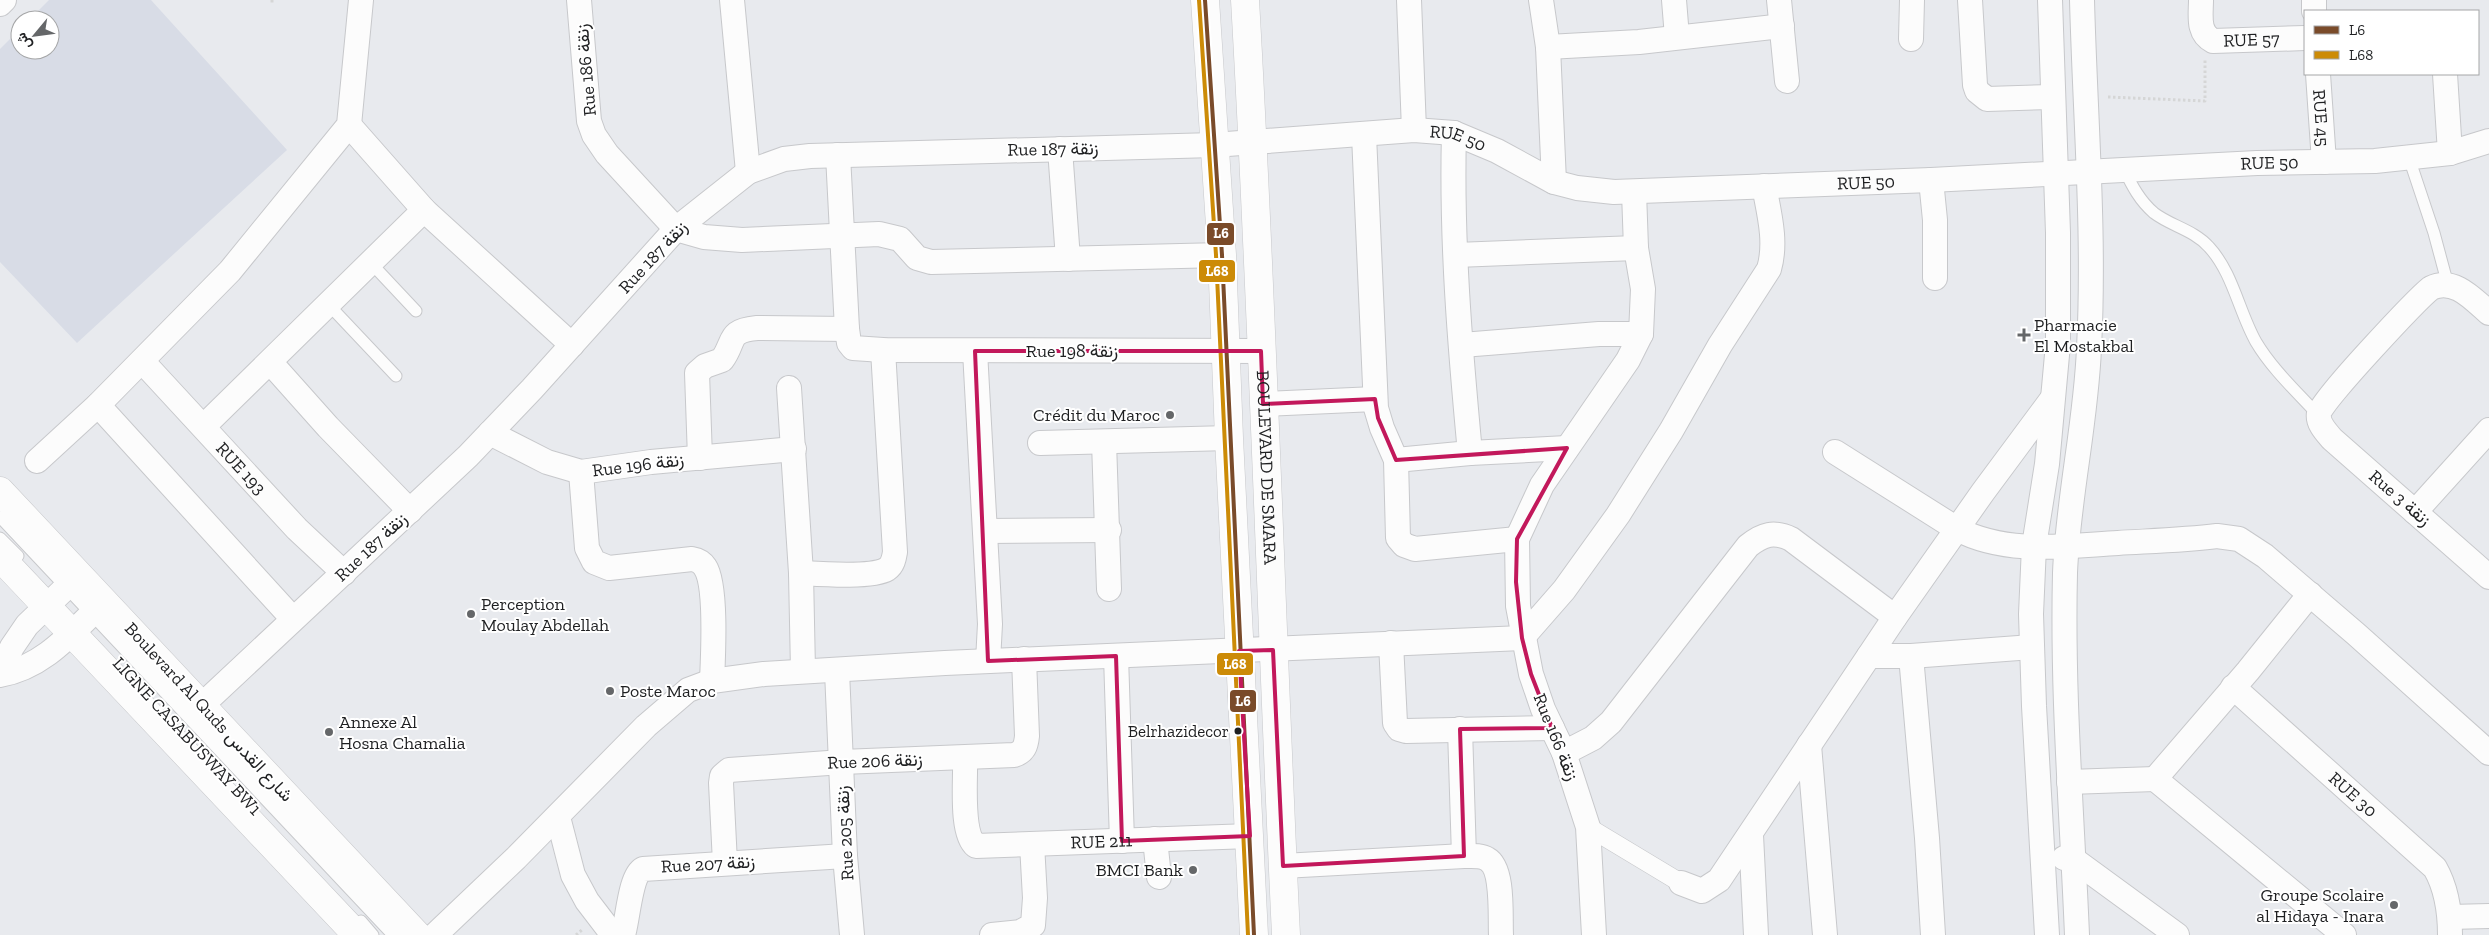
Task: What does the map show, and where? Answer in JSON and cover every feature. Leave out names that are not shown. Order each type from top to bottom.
[{"type":"street","points":[[0,4],[4,0]]},
{"type":"street","points":[[37,461],[98,405],[230,271],[349,125],[361,0]]},
{"type":"street","name":"Rue 186 زنقة","points":[[579,0],[589,121],[594,135],[607,154],[676,229]]},
{"type":"street","points":[[732,0],[748,172]]},
{"type":"street","name":"BOULEVARD DE SMARA","points":[[1205,0],[1222,255],[1239,651],[1254,935]]},
{"type":"street","name":"BOULEVARD DE SMARA","points":[[1244,0],[1253,143],[1272,650],[1286,935]]},
{"type":"street","points":[[1409,0],[1414,130]]},
{"type":"street","points":[[1541,0],[1548,47],[1554,182]]},
{"type":"street","points":[[1674,0],[1677,37]]},
{"type":"street","points":[[1779,0],[1787,81]]},
{"type":"street","points":[[1911,39],[1912,0]]},
{"type":"street","points":[[1970,0],[1975,85],[1978,91],[1987,98],[2052,97]]},
{"type":"street","points":[[2047,935],[2032,647],[2034,546],[2047,464],[2058,344],[2056,173],[2050,0]]},
{"type":"street","points":[[2077,935],[2065,647],[2066,546],[2088,370],[2090,308],[2088,172],[2082,0]]},
{"type":"street","name":"RUE 57","points":[[2201,0],[2201,25],[2204,36],[2218,42],[2304,38]]},
{"type":"street","points":[[1548,47],[1631,43],[1782,26]]},
{"type":"street","name":"RUE 45","points":[[2318,75],[2324,162]]},
{"type":"street","points":[[2445,75],[2450,153]]},
{"type":"street","points":[[349,125],[424,210],[572,345]]},
{"type":"street","name":"RUE 50","points":[[1253,143],[1414,130],[1454,133],[1483,145],[1554,182],[1596,191],[1634,192],[1931,180],[2124,169],[2409,158],[2450,153],[2489,141]]},
{"type":"street","points":[[1454,133],[1453,180],[1456,255],[1470,453]]},
{"type":"street","points":[[1364,135],[1376,358],[1375,399],[1378,418],[1396,460],[1397,532],[1404,546],[1415,548],[1517,539],[1538,493],[1628,360],[1641,334],[1643,289],[1636,248],[1634,192]]},
{"type":"street","name":"Rue 187 زنقة","points":[[202,705],[410,511],[490,433],[676,229],[748,172],[784,159],[838,155],[1253,143]]},
{"type":"street","points":[[1060,149],[1068,259]]},
{"type":"street","points":[[838,155],[844,236],[848,336]]},
{"type":"street","points":[[1931,180],[1935,220],[1935,278]]},
{"type":"street","points":[[435,935],[677,698],[688,690],[712,681],[746,675],[1024,659],[1522,638],[1564,590],[1618,515],[1671,431],[1720,345],[1769,269],[1773,255],[1773,242],[1764,186]]},
{"type":"street","points":[[204,426],[424,210]]},
{"type":"street","points":[[676,229],[704,237],[742,240],[879,234],[900,239],[917,258],[931,262],[1222,255]]},
{"type":"street","points":[[1456,255],[1636,248]]},
{"type":"street","points":[[2318,415],[2320,408],[2342,383],[2426,292],[2437,285],[2448,285],[2463,292],[2489,313]]},
{"type":"street","name":"Rue 198 زنقة","points":[[700,458],[697,373],[701,369],[722,360],[730,340],[746,329],[848,336],[853,348],[860,350],[1261,351]]},
{"type":"street","points":[[1462,345],[1599,334],[1641,334]]},
{"type":"street","points":[[801,573],[870,573],[887,569],[892,562],[895,552],[883,350]]},
{"type":"street","points":[[975,351],[990,624],[988,661]]},
{"type":"street","name":"RUE 193","points":[[142,361],[204,426],[296,529],[344,573]]},
{"type":"street","points":[[270,362],[328,426],[410,511]]},
{"type":"street","points":[[789,388],[801,573],[803,672]]},
{"type":"street","points":[[1588,827],[1695,890],[1709,889],[1719,880],[1895,617],[2053,398]]},
{"type":"street","points":[[1263,404],[1375,399]]},
{"type":"street","points":[[98,405],[293,619]]},
{"type":"street","name":"Rue 3 زنقة","points":[[2318,415],[2322,427],[2332,438],[2489,577]]},
{"type":"street","points":[[2415,512],[2489,430]]},
{"type":"street","name":"Rue 196 زنقة","points":[[490,433],[547,462],[581,472],[700,458],[794,450]]},
{"type":"street","points":[[1040,443],[1229,438]]},
{"type":"street","points":[[1104,442],[1109,530],[1109,589]]},
{"type":"street","points":[[1396,460],[1470,453],[1567,448]]},
{"type":"street","points":[[1835,452],[1901,496],[1957,529],[1972,537],[1998,544],[2066,546],[2232,536],[2251,546],[2310,594],[2489,754]]},
{"type":"street","points":[[581,472],[587,548],[594,562],[609,568],[692,559],[699,560],[704,566],[710,585],[712,612],[712,681]]},
{"type":"street","name":"Boulevard Al Quds شارع القدس","points":[[0,491],[60,593],[85,621],[202,705],[417,935]]},
{"type":"street","points":[[986,531],[1109,530]]},
{"type":"street","points":[[1564,753],[1593,738],[1611,722],[1743,553],[1755,540],[1764,535],[1772,533],[1791,539],[1895,617]]},
{"type":"street","name":"Rue 166 زنقة","points":[[1517,539],[1516,582],[1522,638],[1530,674],[1564,753],[1588,827],[1594,935]]},
{"type":"street","name":"Boulevard Al Quds شارع القدس","points":[[12,560],[60,593],[353,922]]},
{"type":"street","points":[[0,674],[19,636],[60,593]]},
{"type":"street","points":[[2155,780],[2310,594]]},
{"type":"street","points":[[0,674],[19,670],[36,662],[85,621]]},
{"type":"street","points":[[1391,643],[1397,727],[1406,731],[1552,728]]},
{"type":"street","points":[[1869,656],[1911,656],[2032,647]]},
{"type":"street","points":[[1116,656],[1122,841]]},
{"type":"street","points":[[1911,656],[1927,838],[1933,935]]},
{"type":"street","name":"Rue 206 زنقة","points":[[725,863],[721,783],[725,772],[736,769],[842,762],[1014,755],[1024,749],[1027,736],[1024,659]]},
{"type":"street","name":"Rue 205 زنقة","points":[[837,671],[845,856],[852,935]]},
{"type":"street","name":"RUE 30","points":[[2234,687],[2428,861],[2444,887],[2450,926]]},
{"type":"street","points":[[1460,729],[1464,856]]},
{"type":"street","points":[[1809,745],[1825,935]]},
{"type":"street","name":"RUE 211","points":[[965,758],[966,827],[972,842],[976,846],[1250,836]]},
{"type":"street","points":[[2070,782],[2155,780],[2344,935]]},
{"type":"street","points":[[558,816],[573,875],[587,901],[614,935]]},
{"type":"street","points":[[1750,835],[1756,935]]},
{"type":"street","points":[[1155,839],[1158,877]]},
{"type":"street","points":[[1000,935],[1028,929],[1035,920],[1032,844]]},
{"type":"street","name":"Rue 207 زنقة","points":[[624,935],[634,880],[638,871],[648,867],[845,856]]},
{"type":"street","points":[[1283,866],[1464,856],[1488,859],[1496,867],[1501,935]]},
{"type":"street","points":[[2042,856],[2073,859],[2177,935]]},
{"type":"street","points":[[2450,926],[2489,916]]},
{"type":"lane","points":[[2409,158],[2432,224],[2448,285]]},
{"type":"lane","points":[[2124,169],[2134,191],[2155,214],[2193,234],[2209,246],[2226,272],[2244,318],[2257,344],[2318,415]]},
{"type":"lane","points":[[370,262],[416,311]]},
{"type":"lane","points":[[328,304],[396,376]]},
{"type":"lane","points":[[0,517],[60,593]]},
{"type":"lane","points":[[0,538],[12,560]]},
{"type":"lane","name":"LIGNE CASABUSWAY BW1","points":[[85,621],[392,935]]},
{"type":"lane","points":[[353,922],[373,935]]},
{"type":"path","points":[[2085,96],[2205,100],[2204,36]]},
{"type":"highlighted area","points":[[975,351],[1261,351],[1263,404],[1375,399],[1378,418],[1396,460],[1567,448],[1517,539],[1516,582],[1522,638],[1531,674],[1552,728],[1460,729],[1464,856],[1283,866],[1273,650],[1239,651],[1250,836],[1122,841],[1116,656],[988,661]]},
{"type":"shaded area","points":[[49,0],[151,0],[287,150],[77,343],[0,262],[0,49],[10,39],[10,60],[60,60],[60,10],[39,10]]},
{"type":"transit line","name":"L68","points":[[1199,0],[1216,255],[1248,935]]},
{"type":"transit line","name":"L6","points":[[1205,0],[1222,255],[1254,935]]},
{"type":"place","name":"Pharmacie El Mostakbal","points":[[2024,335]]},
{"type":"place","name":"Crédit du Maroc","points":[[1170,415]]},
{"type":"place","name":"Perception Moulay Abdellah","points":[[471,614]]},
{"type":"place","name":"Poste Maroc","points":[[610,691]]},
{"type":"place","name":"Belrhazidecor","points":[[1238,731]]},
{"type":"place","name":"Annexe Al Hosna Chamalia","points":[[329,732]]},
{"type":"place","name":"BMCI Bank","points":[[1193,870]]},
{"type":"place","name":"Groupe Scolaire al Hidaya - Inara","points":[[2394,905]]}]
